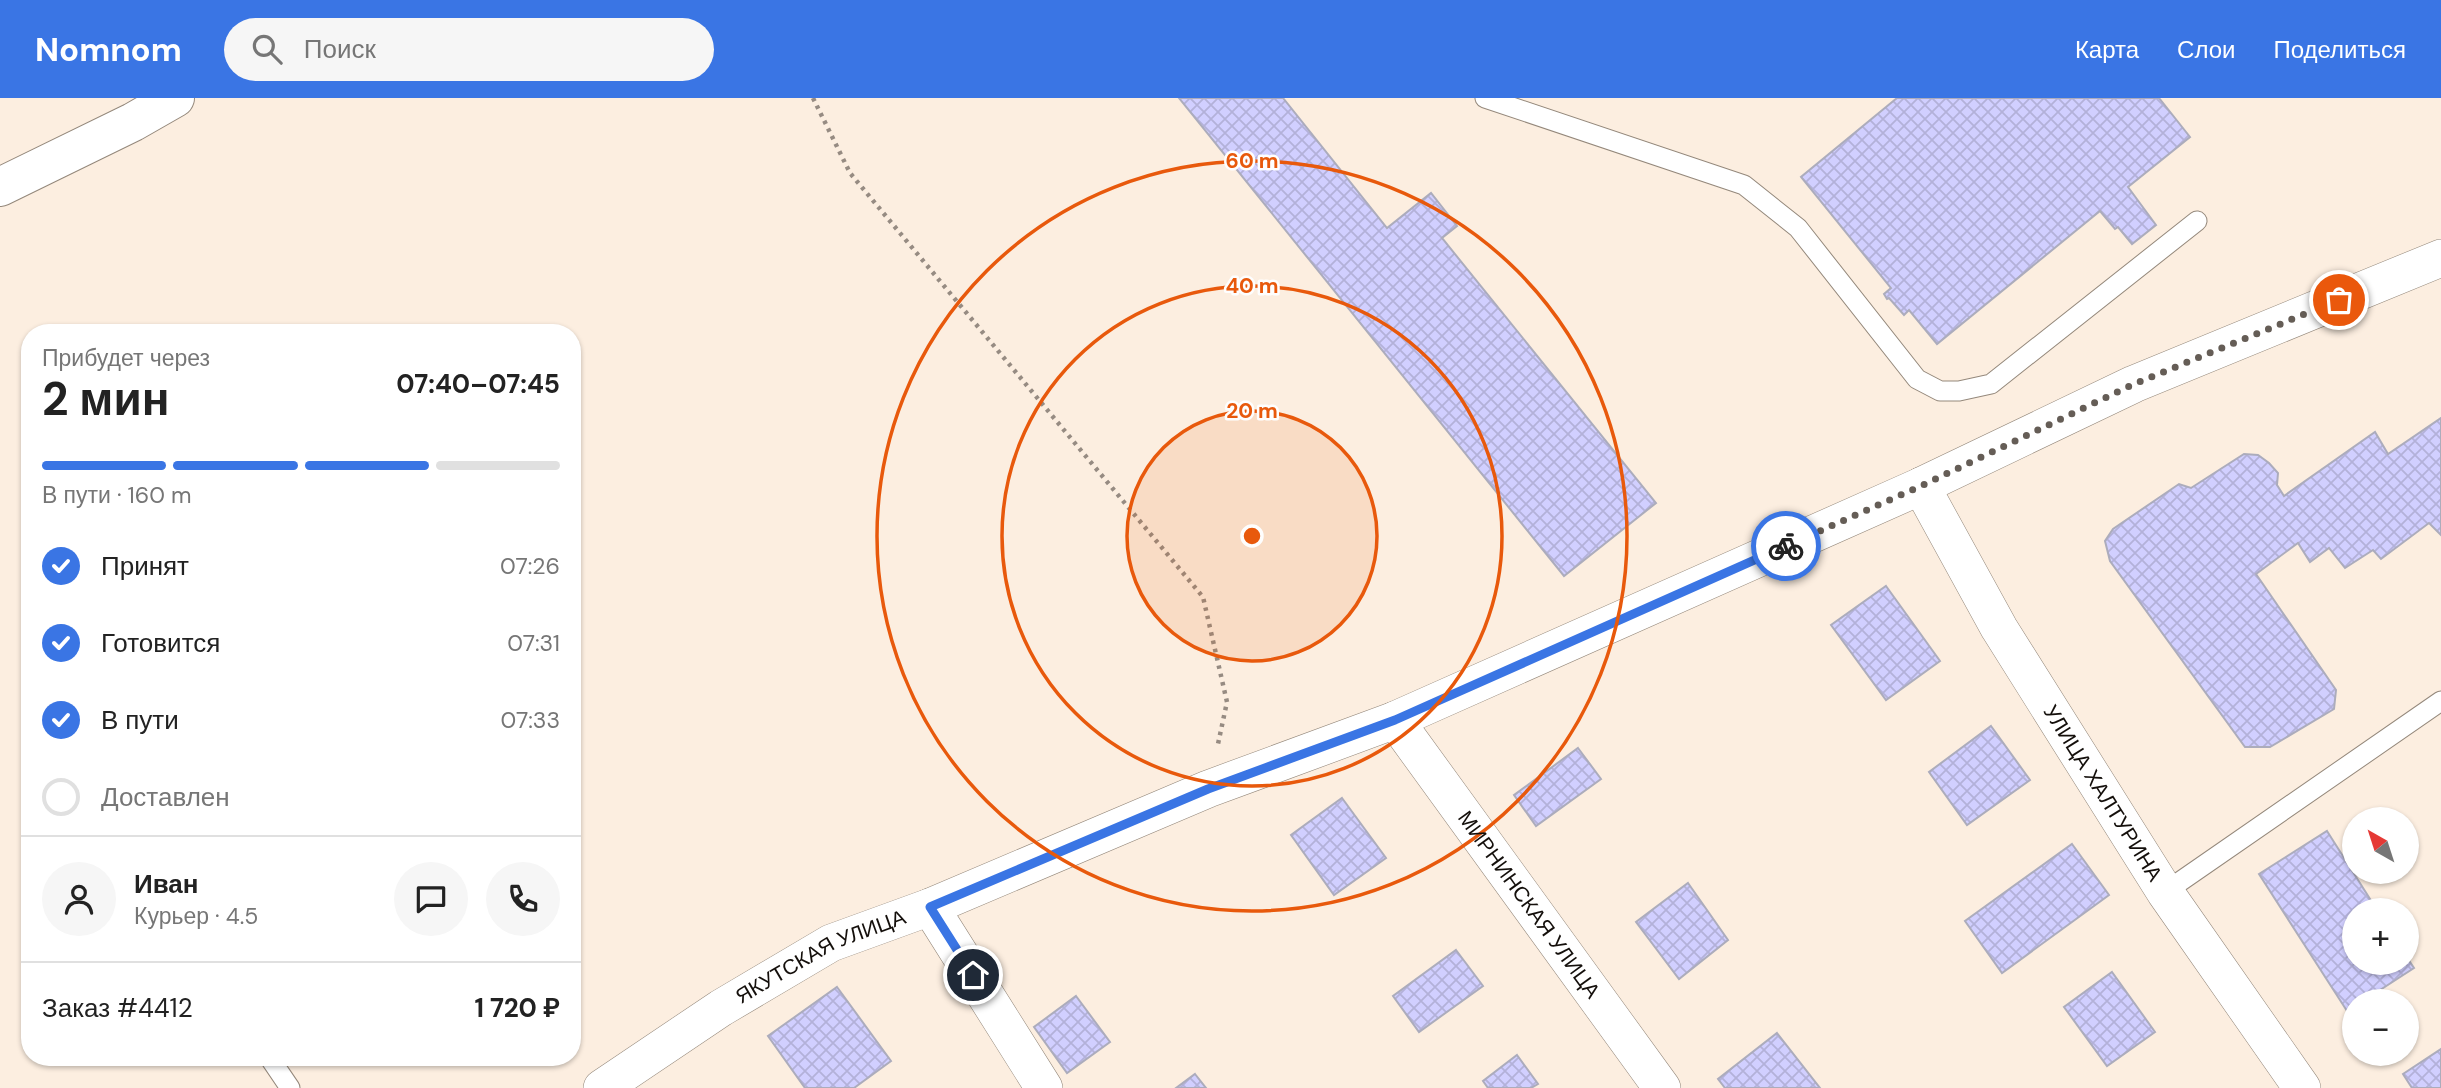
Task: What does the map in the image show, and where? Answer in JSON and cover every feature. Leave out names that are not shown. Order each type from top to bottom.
[{"type":"main road","points":[[0,187],[133,122],[175,98]]},
{"type":"street","name":"ЯКУТСКАЯ УЛИЦА","points":[[602,1088],[721,1008],[831,943],[930,907],[1208,789],[1395,720],[1921,486],[2134,384],[2441,258]]},
{"type":"street","name":"УЛИЦА ХАЛТУРИНА","points":[[1921,486],[1999,628],[2165,892],[2302,1088]]},
{"type":"street","name":"МИРНИНСКАЯ УЛИЦА","points":[[1395,720],[1662,1088]]},
{"type":"street","points":[[930,907],[1044,1088]]},
{"type":"lane","points":[[1485,98],[1744,185],[1798,228],[1917,379],[1940,391],[1959,391],[1992,384],[2197,221]]},
{"type":"lane","points":[[2165,892],[2441,701]]},
{"type":"lane","points":[[275,1066],[290,1088]]},
{"type":"path","points":[[813,98],[850,173],[1203,597],[1227,702],[1208,789]]},
{"type":"building","points":[[1179,98],[1283,98],[1387,228],[1431,193],[1457,226],[1442,238],[1656,503],[1564,576]]},
{"type":"building","points":[[1897,98],[2159,98],[2190,137],[2128,187],[2156,225],[2132,244],[2100,211],[1937,344],[1909,310],[1904,315],[1887,299],[1884,294],[1891,288],[1801,177]]},
{"type":"building","points":[[2441,418],[2441,535],[2429,523],[2381,559],[2373,550],[2345,568],[2329,548],[2310,562],[2298,543],[2256,574],[2336,690],[2334,709],[2270,747],[2245,747],[2110,561],[2105,541],[2113,529],[2179,484],[2191,488],[2244,454],[2258,455],[2269,463],[2278,473],[2277,485],[2284,496],[2375,432],[2388,454]]},
{"type":"building","points":[[1886,586],[1940,661],[1886,700],[1831,625]]},
{"type":"building","points":[[1991,726],[2030,780],[1967,825],[1929,772]]},
{"type":"building","points":[[1578,748],[1601,779],[1536,826],[1514,795]]},
{"type":"building","points":[[1342,798],[1386,858],[1334,895],[1291,835]]},
{"type":"building","points":[[2327,831],[2342,855],[2342,884],[2361,884],[2369,898],[2342,898],[2342,975],[2403,975],[2382,989],[2342,989],[2342,1003],[2259,874]]},
{"type":"building","points":[[2072,844],[2109,895],[2002,973],[1965,921]]},
{"type":"building","points":[[1688,883],[1728,940],[1679,979],[1636,922]]},
{"type":"building","points":[[1456,950],[1483,986],[1419,1032],[1393,996]]},
{"type":"building","points":[[2112,972],[2155,1032],[2107,1066],[2064,1007]]},
{"type":"building","points":[[837,987],[891,1061],[854,1088],[805,1088],[768,1036]]},
{"type":"building","points":[[1076,996],[1110,1042],[1067,1073],[1034,1027]]},
{"type":"building","points":[[1777,1033],[1820,1088],[1725,1088],[1718,1079]]},
{"type":"building","points":[[2441,1049],[2441,1088],[2412,1088],[2403,1074],[2419,1066]]},
{"type":"building","points":[[1517,1055],[1538,1084],[1531,1088],[1488,1088],[1483,1081]]},
{"type":"building","points":[[1195,1074],[1206,1088],[1176,1088]]},
{"type":"way so far","points":[[1786,546],[1921,486],[2134,384],[2339,300]]},
{"type":"route","points":[[973,975],[930,907],[1208,789],[1395,720],[1786,546]]}]
